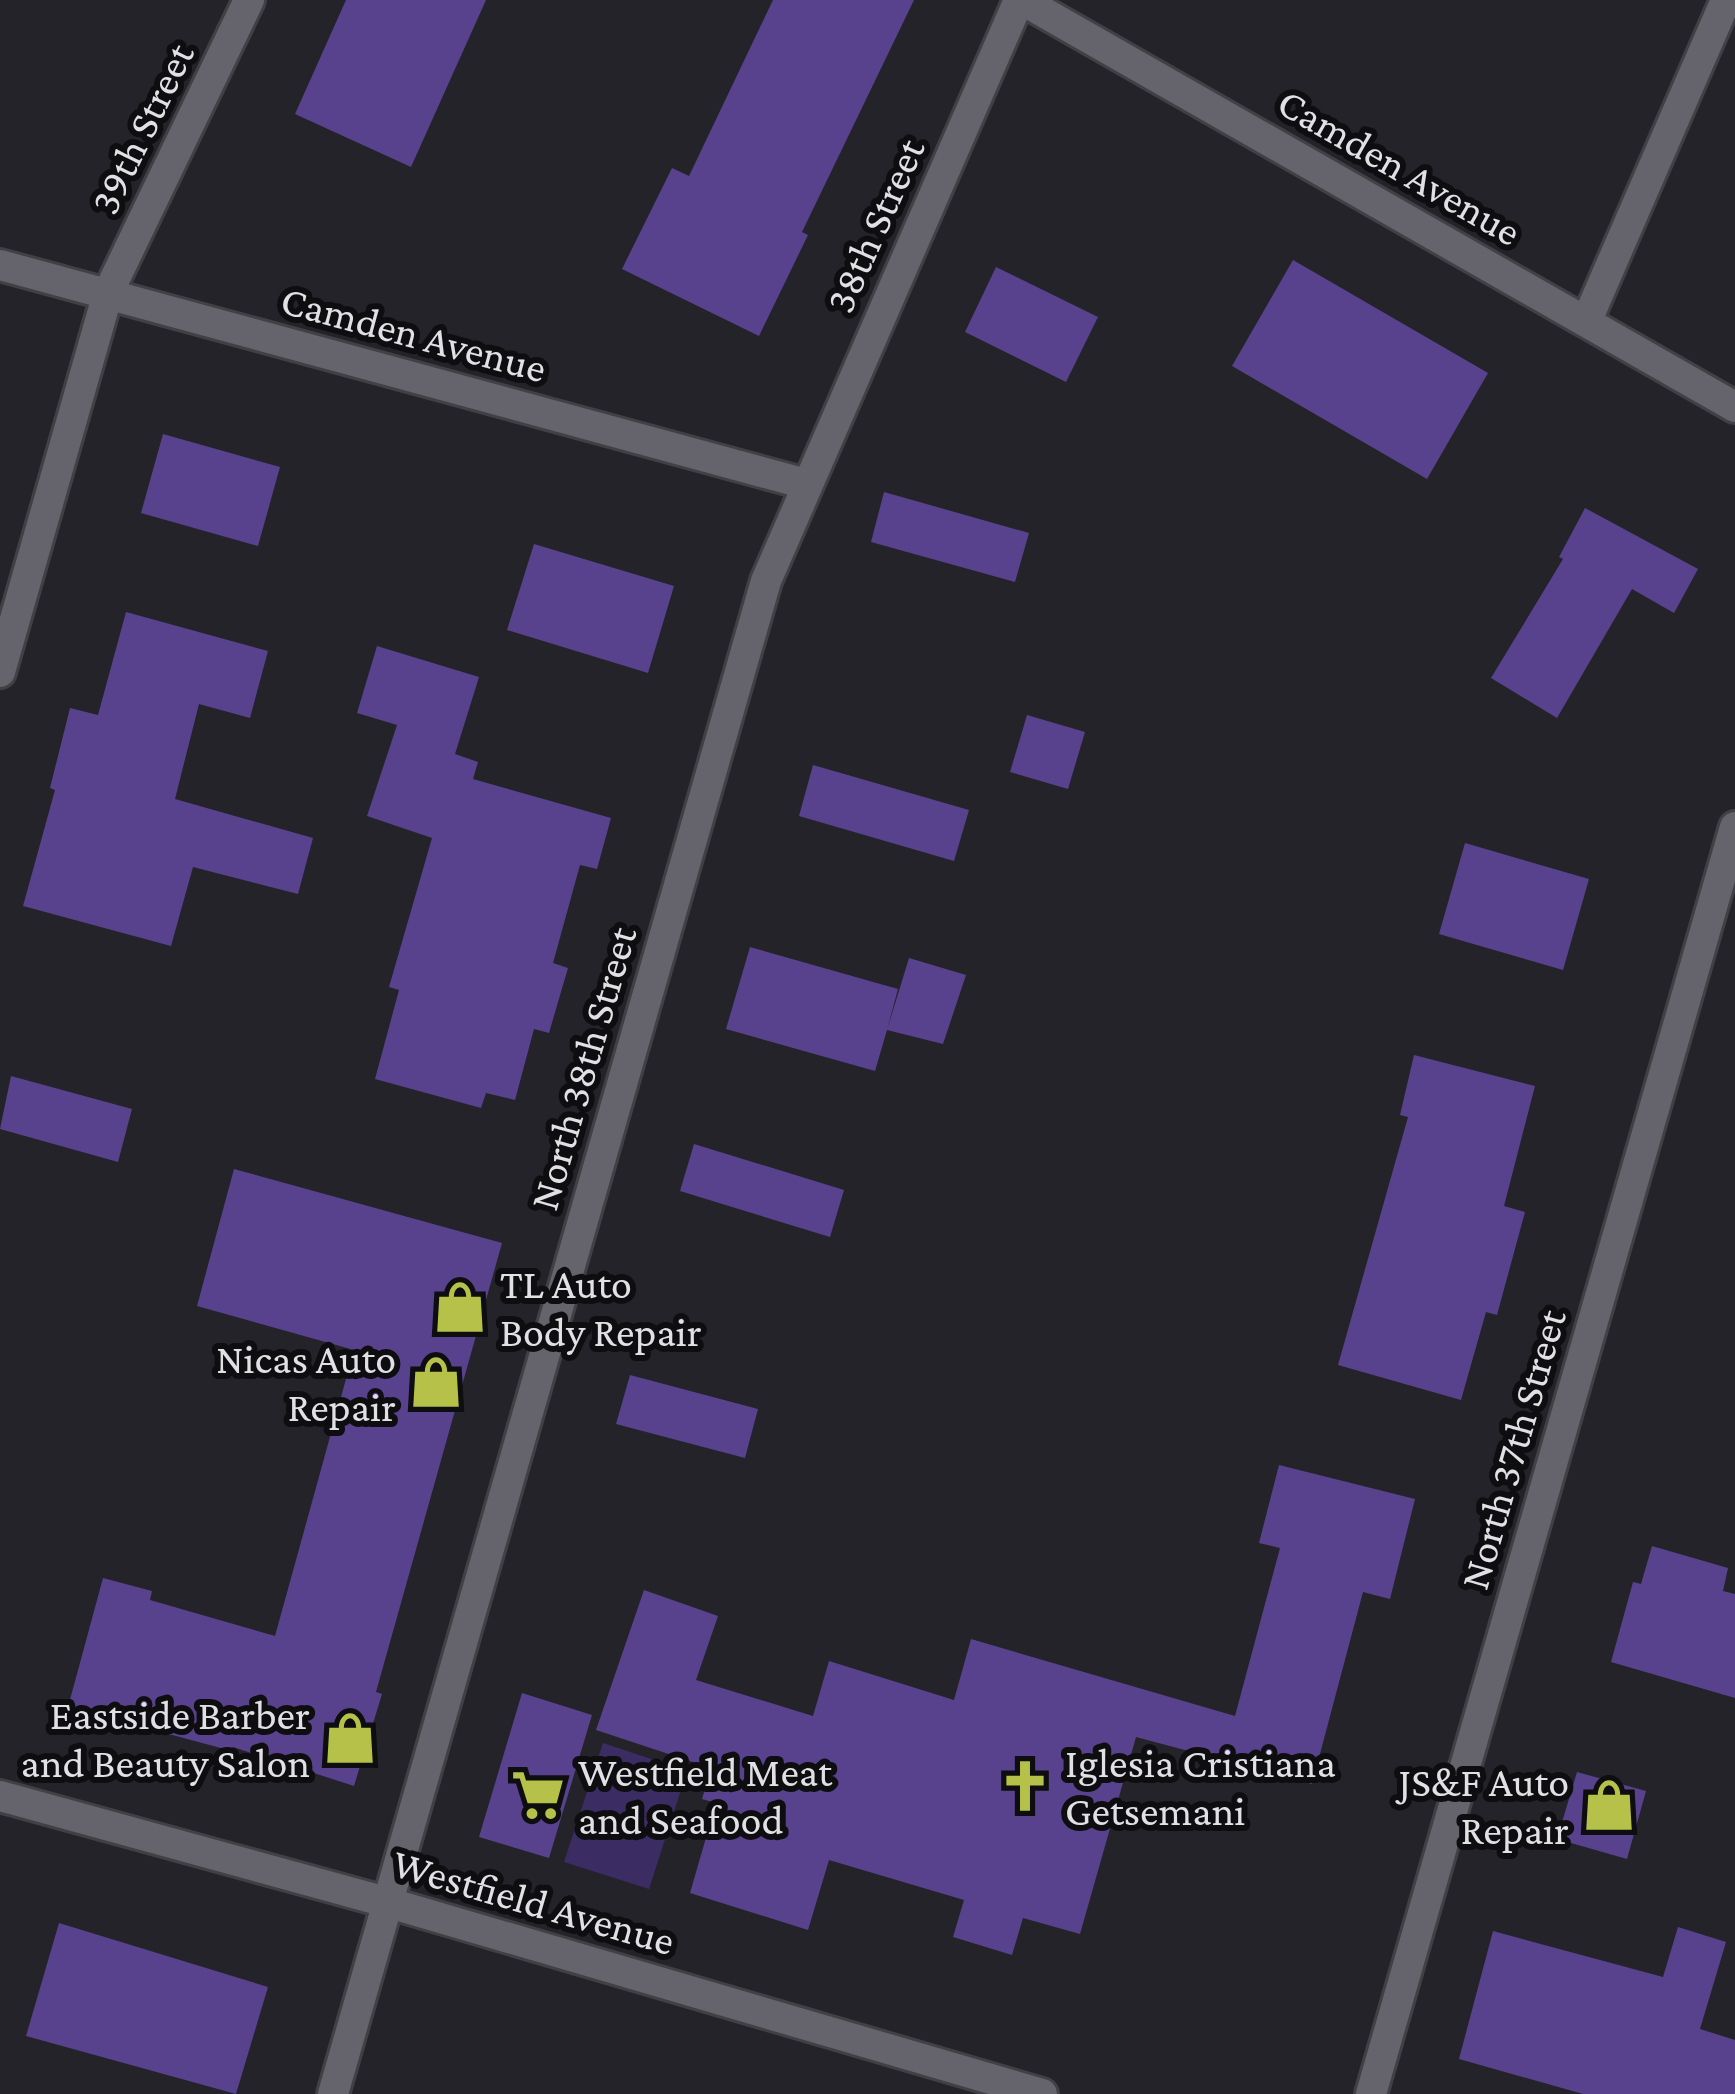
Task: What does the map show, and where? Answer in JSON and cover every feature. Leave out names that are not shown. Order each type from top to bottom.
[{"type":"street","name":"39th Street","points":[[0,672],[108,293],[249,0]]},
{"type":"street","name":"Camden Avenue","points":[[1020,0],[1735,407]]},
{"type":"street","name":"38th Street","points":[[806,484],[1020,0]]},
{"type":"street","points":[[1587,320],[1726,0]]},
{"type":"street","name":"Camden Avenue","points":[[0,265],[806,484]]},
{"type":"street","name":"North 38th Street","points":[[334,2094],[766,581],[806,484]]},
{"type":"street","name":"North 37th Street","points":[[1371,2094],[1735,827]]},
{"type":"street","name":"Westfield Avenue","points":[[0,1796],[386,1902],[1042,2094]]},
{"type":"shaded area","points":[[603,1743],[687,1771],[649,1889],[564,1862]]},
{"type":"building","points":[[346,0],[486,0],[411,167],[295,114]]},
{"type":"building","points":[[773,0],[914,0],[802,232],[808,235],[759,336],[622,269],[672,168],[689,176]]},
{"type":"building","points":[[1293,260],[1488,373],[1427,479],[1232,366]]},
{"type":"building","points":[[996,267],[1098,317],[1066,382],[965,332]]},
{"type":"building","points":[[163,434],[280,467],[258,546],[141,513]]},
{"type":"building","points":[[884,492],[1029,533],[1015,582],[871,542]]},
{"type":"building","points":[[1585,508],[1698,569],[1674,613],[1632,589],[1557,718],[1491,678],[1563,559],[1559,557]]},
{"type":"building","points":[[534,544],[674,586],[648,673],[507,630]]},
{"type":"building","points":[[126,612],[268,651],[250,718],[199,704],[175,799],[313,838],[298,894],[193,867],[171,946],[23,906],[55,790],[50,788],[70,708],[98,715]]},
{"type":"building","points":[[377,646],[479,677],[455,754],[478,762],[473,779],[611,818],[597,869],[580,865],[553,963],[568,968],[549,1033],[534,1029],[515,1100],[486,1093],[481,1108],[375,1079],[399,990],[389,987],[432,838],[367,816],[397,725],[357,713]]},
{"type":"building","points":[[1027,715],[1085,732],[1068,789],[1010,772]]},
{"type":"building","points":[[813,765],[969,810],[954,861],[799,816]]},
{"type":"building","points":[[1465,843],[1589,879],[1563,970],[1439,934]]},
{"type":"building","points":[[750,947],[898,989],[875,1071],[726,1029]]},
{"type":"building","points":[[909,958],[966,975],[943,1044],[887,1030]]},
{"type":"building","points":[[1414,1055],[1535,1086],[1504,1206],[1525,1212],[1497,1315],[1486,1312],[1461,1400],[1338,1365],[1408,1117],[1400,1115]]},
{"type":"building","points":[[11,1076],[132,1109],[118,1162],[0,1129]]},
{"type":"building","points":[[694,1144],[844,1190],[830,1237],[680,1191]]},
{"type":"building","points":[[234,1169],[502,1243],[354,1786],[233,1747],[232,1751],[68,1707],[103,1578],[152,1591],[150,1600],[275,1636],[354,1350],[197,1306]]},
{"type":"building","points":[[630,1375],[758,1409],[745,1458],[616,1424]]},
{"type":"building","points":[[1279,1465],[1415,1499],[1390,1599],[1363,1592],[1312,1784],[1136,1737],[1080,1934],[1023,1918],[1012,1955],[953,1937],[964,1900],[829,1860],[808,1930],[690,1893],[716,1803],[702,1799],[711,1768],[596,1730],[644,1590],[718,1616],[696,1680],[813,1716],[829,1661],[954,1700],[971,1639],[1235,1716],[1280,1548],[1259,1543]]},
{"type":"building","points":[[1652,1546],[1728,1568],[1723,1591],[1735,1594],[1735,1698],[1611,1662],[1633,1582],[1641,1584]]},
{"type":"building","points":[[522,1693],[592,1715],[549,1858],[479,1837]]},
{"type":"building","points":[[1577,1772],[1646,1791],[1627,1859],[1557,1839]]},
{"type":"building","points":[[59,1923],[268,1987],[236,2094],[26,2036]]},
{"type":"building","points":[[1678,1927],[1726,1942],[1700,2029],[1735,2040],[1735,2094],[1583,2094],[1459,2059],[1493,1931],[1663,1977]]},
{"type":"place","name":"TL Auto Body Repair","points":[[460,1307]]},
{"type":"place","name":"Nicas Auto Repair","points":[[436,1382]]},
{"type":"place","name":"Eastside Barber and Beauty Salon","points":[[350,1738]]},
{"type":"place","name":"Iglesia Cristiana Getsemani","points":[[1025,1786]]},
{"type":"place","name":"Westfield Meat and Seafood","points":[[538,1795]]},
{"type":"place","name":"JS&F Auto Repair","points":[[1609,1805]]}]
